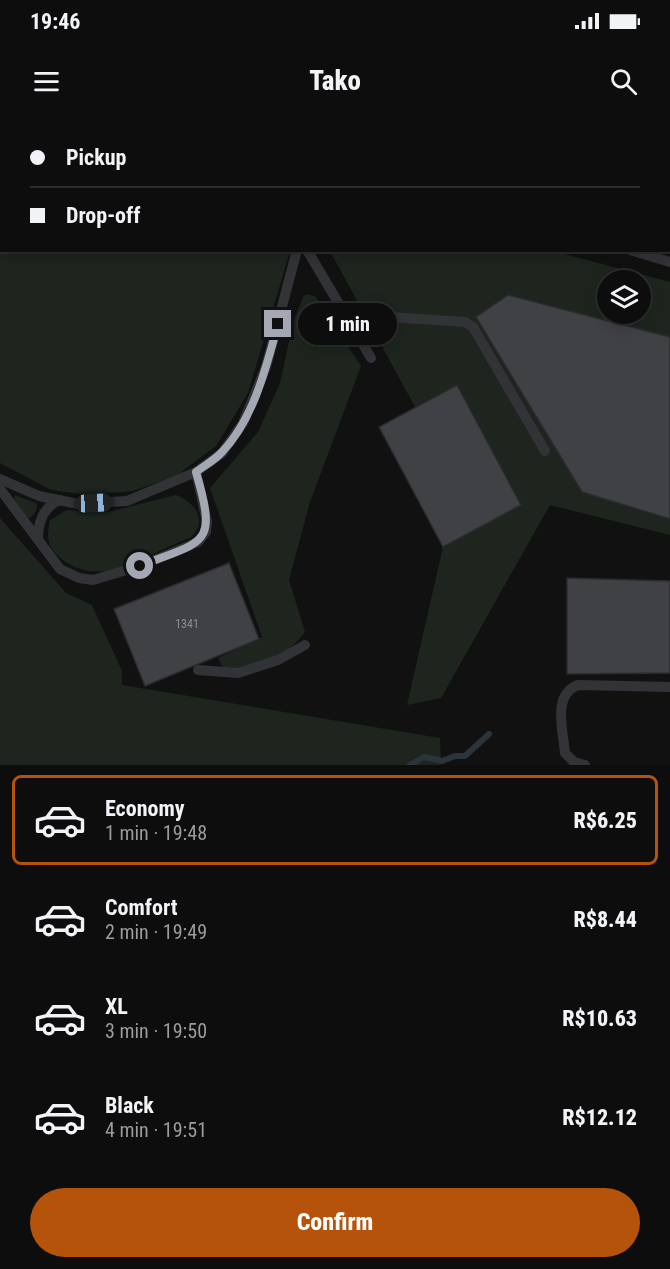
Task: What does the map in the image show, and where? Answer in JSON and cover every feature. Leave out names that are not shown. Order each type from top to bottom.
[{"type":"lane","points":[[0,479],[39,496],[78,504],[127,501],[196,472],[222,453],[243,423],[266,367],[296,252]]},
{"type":"lane","points":[[308,252],[371,358]]},
{"type":"lane","points":[[637,252],[670,262]]},
{"type":"lane","points":[[344,314],[465,322],[473,327],[545,451]]},
{"type":"lane","points":[[0,489],[60,569],[80,578],[93,580],[140,566],[198,542],[206,532],[207,522],[196,472]]},
{"type":"lane","points":[[38,539],[43,514],[53,503],[60,500]]},
{"type":"lane","points":[[198,670],[238,673],[278,660],[305,645]]},
{"type":"lane","points":[[585,765],[574,762],[565,753],[561,699],[567,689],[578,685],[670,687]]},
{"type":"shaded area","points":[[0,252],[290,252],[248,393],[216,446],[176,476],[133,491],[87,495],[51,490],[0,463]]},
{"type":"shaded area","points":[[331,252],[557,252],[625,270],[597,270],[597,324],[651,324],[651,277],[670,282],[670,535],[550,505],[441,698],[407,705],[443,547],[521,505],[457,385],[415,407]]},
{"type":"shaded area","points":[[306,294],[315,296],[361,366],[310,502],[289,580],[305,632],[290,648],[270,660],[225,671],[218,658],[262,637],[210,488],[258,432],[280,383],[293,323]]},
{"type":"shaded area","points":[[15,495],[36,503],[36,510],[32,516],[28,518],[14,500]]},
{"type":"shaded area","points":[[176,495],[194,507],[199,519],[196,532],[190,538],[127,566],[95,571],[79,568],[63,560],[49,542],[50,520],[67,510],[108,512]]},
{"type":"shaded area","points":[[0,518],[66,593],[92,605],[122,671],[122,685],[440,738],[441,765],[0,765]]},
{"type":"building","points":[[508,295],[597,318],[597,324],[620,324],[670,337],[670,519],[582,492],[476,317]]},
{"type":"building","points":[[457,385],[521,505],[443,547],[379,427]]},
{"type":"building","points":[[229,563],[259,639],[145,686],[114,609]]},
{"type":"building","points":[[567,578],[670,581],[670,673],[567,674]]},
{"type":"waterway","points":[[410,765],[424,757],[442,761],[455,756],[465,756],[489,734]]},
{"type":"route","points":[[140,566],[198,542],[206,532],[206,513],[196,472],[222,453],[243,423],[266,367],[278,324]]}]
